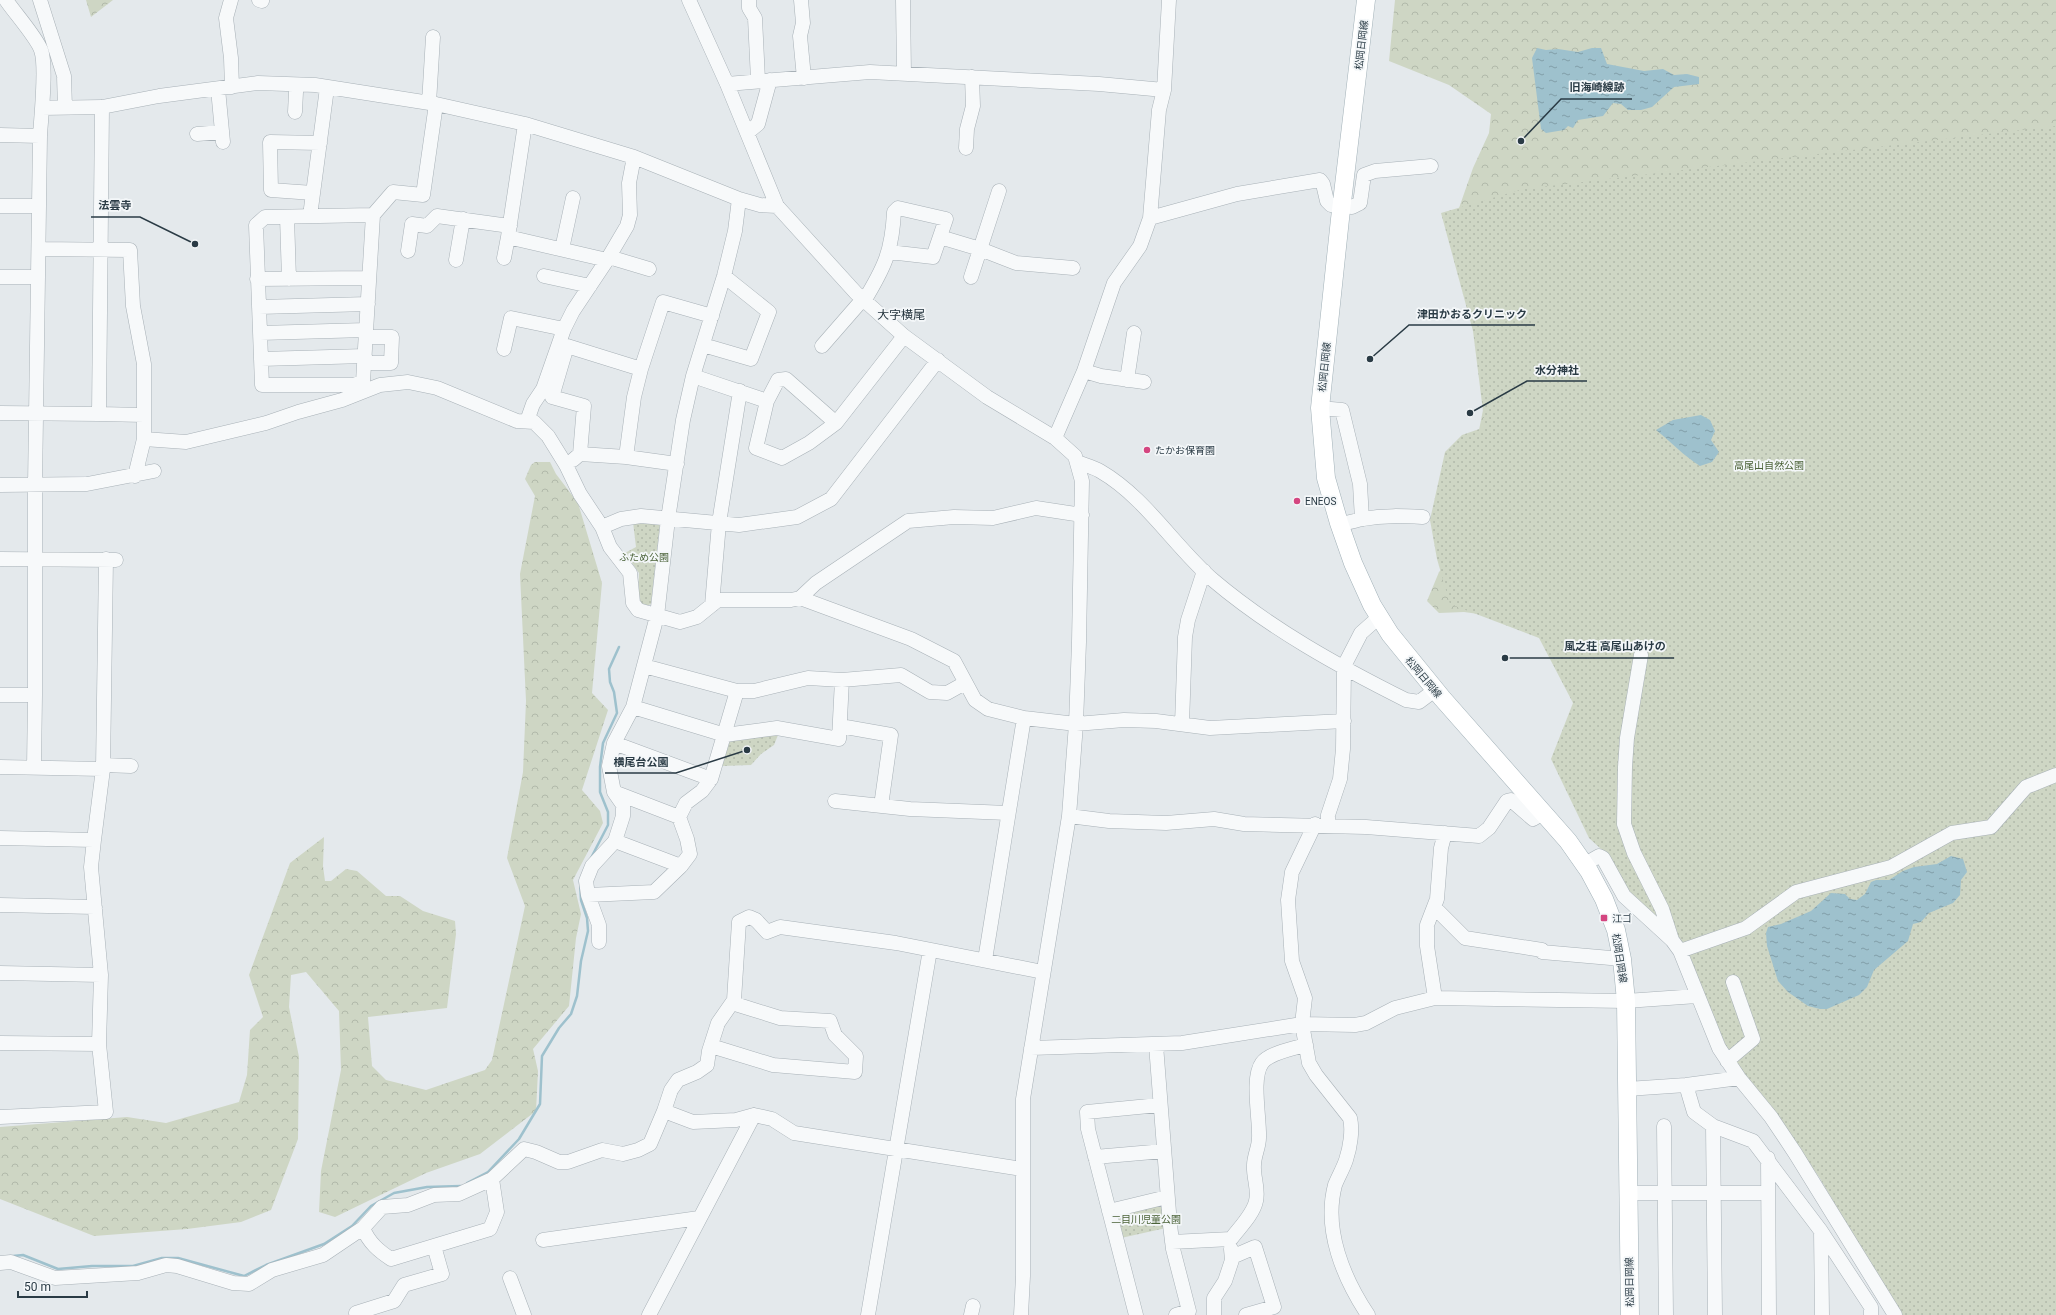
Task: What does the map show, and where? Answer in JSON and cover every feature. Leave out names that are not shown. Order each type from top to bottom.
[{"type":"main road","name":"松岡日岡線","points":[[1366,0],[1341,206],[1320,408],[1326,478],[1339,523],[1360,579],[1379,617],[1401,649],[1435,690],[1568,841],[1585,864],[1598,886],[1610,915],[1622,959],[1626,1001],[1630,1315]]},
{"type":"street","points":[[6,0],[41,50],[44,64],[40,136],[36,414],[34,768]]},
{"type":"street","points":[[40,0],[64,76],[65,108]]},
{"type":"street","points":[[197,134],[222,137],[225,88],[231,58],[226,18],[231,0]]},
{"type":"street","points":[[689,0],[728,84],[777,206],[863,300],[904,336],[987,397],[1055,438],[1074,456],[1082,480],[1076,724],[1069,816],[1023,1099],[1023,1276],[1021,1315]]},
{"type":"street","points":[[747,133],[758,124],[764,80],[755,18],[749,8],[749,0]]},
{"type":"street","points":[[801,0],[803,23],[800,36],[804,78]]},
{"type":"street","points":[[903,0],[904,74]]},
{"type":"street","points":[[1055,438],[1084,371],[1114,283],[1140,246],[1150,218],[1160,110],[1164,90],[1169,0]]},
{"type":"street","points":[[372,215],[265,217],[256,225],[262,385],[353,385],[363,382],[372,215],[393,192],[423,195],[433,103],[434,37]]},
{"type":"street","points":[[728,84],[870,72],[1099,84],[1164,90]]},
{"type":"street","points":[[966,148],[967,129],[973,106],[972,78]]},
{"type":"street","points":[[42,108],[102,108],[159,96],[258,83],[301,84],[326,90]]},
{"type":"street","points":[[310,216],[326,90]]},
{"type":"street","points":[[276,91],[296,92],[326,90],[368,92],[433,103],[525,124],[634,157],[760,205],[777,206]]},
{"type":"street","points":[[295,112],[296,92]]},
{"type":"street","points":[[99,414],[102,108]]},
{"type":"street","points":[[504,258],[525,124]]},
{"type":"street","points":[[0,135],[40,136]]},
{"type":"street","points":[[313,193],[271,190],[270,142],[320,143]]},
{"type":"street","points":[[527,421],[533,404],[543,389],[564,329],[573,311],[608,259],[627,226],[630,215],[629,182],[634,157]]},
{"type":"street","points":[[1150,218],[1237,194],[1320,180],[1323,184],[1326,201],[1331,205],[1352,207],[1360,203],[1364,175],[1375,172],[1432,166]]},
{"type":"street","points":[[971,276],[999,191]]},
{"type":"street","points":[[562,249],[573,198]]},
{"type":"street","points":[[599,942],[599,925],[588,895],[586,881],[592,866],[615,840],[623,816],[623,805],[614,792],[610,782],[609,766],[614,744],[633,707],[657,616],[668,519],[683,420],[693,376],[724,276],[735,231],[739,198]]},
{"type":"street","points":[[0,206],[39,206]]},
{"type":"street","points":[[822,346],[863,300],[883,269],[893,236],[894,212],[898,208],[946,219],[933,257],[889,252]]},
{"type":"street","points":[[408,251],[412,224],[427,226],[437,216],[463,219],[509,231],[562,249],[649,269]]},
{"type":"street","points":[[287,217],[289,279]]},
{"type":"street","points":[[456,260],[463,219]]},
{"type":"street","points":[[940,237],[980,249],[1016,263],[1073,268]]},
{"type":"street","points":[[39,249],[130,250],[134,312],[144,364],[144,439],[135,476]]},
{"type":"street","points":[[544,276],[590,286]]},
{"type":"street","points":[[703,345],[751,359],[769,312],[724,276]]},
{"type":"street","points":[[0,277],[38,277]]},
{"type":"street","points":[[257,279],[369,278]]},
{"type":"street","points":[[626,457],[634,397],[641,369],[663,302],[712,316]]},
{"type":"street","points":[[259,306],[368,304]]},
{"type":"street","points":[[504,349],[511,318],[564,329]]},
{"type":"street","points":[[260,332],[366,333],[392,337],[392,364],[364,360],[261,359]]},
{"type":"street","points":[[1127,380],[1134,333]]},
{"type":"street","points":[[836,422],[786,379],[778,380],[767,401],[756,448],[782,458],[809,444],[836,422],[904,336]]},
{"type":"street","points":[[580,454],[584,406],[552,397],[567,346],[641,369]]},
{"type":"street","points":[[602,527],[621,519],[641,516],[739,525],[797,517],[831,499],[938,360]]},
{"type":"street","points":[[1084,371],[1144,382]]},
{"type":"street","points":[[693,376],[767,401]]},
{"type":"street","points":[[144,439],[186,442],[266,423],[298,412],[342,400],[380,385],[408,382],[424,384],[437,388],[517,421],[534,422],[548,436],[566,466],[580,494],[602,527],[610,547],[630,573],[633,603],[638,610],[680,622],[697,617],[718,600],[791,600],[800,598],[816,583],[908,521],[954,517],[993,518],[1036,508],[1082,515]]},
{"type":"street","points":[[712,606],[719,523],[740,391]]},
{"type":"street","points":[[1320,408],[1342,410],[1360,484],[1362,519]]},
{"type":"street","points":[[0,413],[144,416]]},
{"type":"street","points":[[566,466],[580,454],[626,457],[677,464]]},
{"type":"street","points":[[1077,462],[1099,471],[1120,486],[1145,509],[1173,541],[1212,579],[1284,634],[1409,701],[1419,702],[1435,690]]},
{"type":"street","points":[[0,485],[35,486],[87,484],[135,476],[154,471]]},
{"type":"street","points":[[1339,523],[1348,524],[1362,519],[1393,515],[1423,517]]},
{"type":"street","points":[[0,559],[36,558],[111,560],[103,767],[91,867],[101,975],[100,1044],[106,1112],[0,1117]]},
{"type":"street","points":[[1182,724],[1184,637],[1204,571]]},
{"type":"street","points":[[800,598],[911,639],[954,661],[975,700],[988,709],[1024,718],[1047,719],[1076,724],[1124,720],[1156,721],[1210,728],[1236,728],[1344,721]]},
{"type":"street","points":[[1368,1315],[1344,1269],[1334,1239],[1332,1207],[1335,1185],[1347,1159],[1352,1125],[1350,1118],[1312,1068],[1302,1024],[1305,998],[1292,961],[1288,900],[1292,872],[1328,815],[1340,779],[1344,721],[1344,666],[1361,633],[1379,617]]},
{"type":"street","points":[[1641,655],[1626,750],[1624,824],[1634,853],[1662,909],[1719,1048],[1739,1078],[1761,1104],[1795,1153],[1895,1315]]},
{"type":"street","points":[[644,666],[737,691],[754,691],[808,678],[842,680],[901,675],[930,692],[947,693],[965,683]]},
{"type":"street","points":[[633,707],[725,735],[777,728],[839,738],[842,680]]},
{"type":"street","points":[[588,895],[654,892],[681,866],[690,854],[687,839],[679,817],[686,803],[702,791],[711,779],[737,691]]},
{"type":"street","points":[[0,695],[35,695]]},
{"type":"street","points":[[985,960],[1024,718]]},
{"type":"street","points":[[840,726],[891,735],[881,806]]},
{"type":"street","points":[[614,744],[711,779]]},
{"type":"street","points":[[0,767],[34,768],[131,766]]},
{"type":"street","points":[[1676,945],[1746,928],[1796,892],[1891,867],[1952,834],[1991,826],[2026,787],[2056,775]]},
{"type":"street","points":[[614,792],[679,817]]},
{"type":"street","points":[[1069,816],[1109,821],[1152,822],[1214,819],[1244,824],[1322,825],[1479,836],[1489,828],[1507,800],[1511,800],[1533,819],[1543,813]]},
{"type":"street","points":[[835,801],[910,809],[1008,812]]},
{"type":"street","points":[[1436,998],[1427,946],[1427,925],[1437,899],[1445,833]]},
{"type":"street","points":[[0,838],[94,840]]},
{"type":"street","points":[[615,840],[681,866]]},
{"type":"street","points":[[1585,864],[1599,856],[1603,858],[1624,896],[1676,945]]},
{"type":"street","points":[[0,905],[95,906]]},
{"type":"street","points":[[1434,908],[1465,938],[1542,950],[1542,952],[1622,959]]},
{"type":"street","points":[[0,1263],[11,1262],[54,1278],[138,1273],[166,1265],[233,1283],[249,1284],[272,1270],[323,1255],[363,1228],[382,1207],[408,1205],[434,1195],[459,1194],[492,1179],[524,1149],[536,1152],[559,1162],[568,1162],[602,1150],[623,1154],[638,1150],[650,1144],[671,1090],[678,1080],[697,1072],[708,1065],[711,1046],[718,1023],[734,1000],[739,922],[749,917],[756,920],[767,932],[780,927],[930,950],[1043,972]]},
{"type":"street","points":[[868,1315],[895,1147],[930,950]]},
{"type":"street","points":[[0,973],[101,975]]},
{"type":"street","points":[[1727,1061],[1753,1039],[1733,982]]},
{"type":"street","points":[[1031,1048],[1156,1045],[1206,1040],[1302,1024],[1361,1024],[1395,1008],[1436,998],[1626,1001],[1697,996]]},
{"type":"street","points":[[711,1046],[774,1065],[855,1072],[856,1056],[835,1035],[830,1020],[780,1018],[732,1003]]},
{"type":"street","points":[[0,1043],[100,1044]]},
{"type":"street","points":[[1156,1045],[1159,1105],[1172,1242],[1189,1312],[1176,1315]]},
{"type":"street","points":[[1214,1315],[1215,1294],[1225,1281],[1232,1257],[1231,1239],[1248,1217],[1256,1202],[1254,1165],[1259,1139],[1257,1088],[1258,1073],[1262,1063],[1268,1057],[1286,1050],[1306,1045]]},
{"type":"street","points":[[1627,1089],[1686,1086],[1739,1078]]},
{"type":"street","points":[[1686,1086],[1694,1112],[1713,1126],[1753,1141],[1768,1158],[1821,1231],[1871,1307],[1871,1315]]},
{"type":"street","points":[[1136,1315],[1088,1129],[1087,1112],[1159,1105]]},
{"type":"street","points":[[664,1111],[693,1122],[736,1120],[754,1115],[772,1119],[794,1132],[895,1147],[1022,1169]]},
{"type":"street","points":[[650,1315],[699,1218],[754,1115]]},
{"type":"street","points":[[1664,1126],[1666,1315]]},
{"type":"street","points":[[1713,1126],[1715,1315]]},
{"type":"street","points":[[1095,1157],[1164,1151]]},
{"type":"street","points":[[1768,1158],[1769,1315]]},
{"type":"street","points":[[363,1228],[366,1236],[376,1248],[391,1260],[490,1228],[497,1212],[492,1179]]},
{"type":"street","points":[[1628,1193],[1768,1193]]},
{"type":"street","points":[[1109,1211],[1167,1196]]},
{"type":"street","points":[[542,1240],[699,1218]]},
{"type":"street","points":[[1821,1231],[1822,1315]]},
{"type":"street","points":[[1172,1242],[1231,1239]]},
{"type":"street","points":[[356,1313],[394,1301],[404,1285],[442,1274],[434,1246]]},
{"type":"street","points":[[1232,1257],[1255,1248],[1274,1307],[1246,1315]]},
{"type":"street","points":[[510,1278],[524,1315]]},
{"type":"green space","points":[[86,0],[113,0],[91,17]]},
{"type":"green space","name":"高尾山自然公園","points":[[1395,0],[2056,0],[2056,761],[1886,769],[1493,616],[1464,612],[1439,613],[1427,601],[1439,572],[1454,555],[1484,405],[1490,367],[1452,228],[1473,168],[1489,133],[1491,114],[1449,85],[1389,61]]},
{"type":"green space","name":"高尾山自然公園","points":[[2056,126],[2056,1315],[1900,1315],[1819,1177],[1729,1053],[1688,957],[1626,892],[1612,859],[1589,838],[1551,759],[1573,703],[1539,638],[1450,604],[1437,559],[1430,520],[1445,452],[1462,435],[1485,427],[1473,331],[1441,213],[1523,189]]},
{"type":"green space","points":[[535,462],[550,462],[556,474],[578,503],[602,583],[592,693],[608,710],[582,790],[600,811],[603,823],[573,880],[581,914],[576,938],[569,1006],[533,1049],[538,1071],[536,1111],[480,1154],[426,1173],[335,1217],[319,1212],[321,1171],[341,1070],[339,1011],[306,972],[291,975],[289,1007],[299,1057],[298,1139],[271,1210],[241,1222],[187,1229],[94,1236],[0,1199],[0,1127],[127,1117],[166,1123],[239,1102],[247,1075],[250,1030],[263,1017],[249,975],[290,863],[324,837],[323,866],[325,881],[331,881],[346,869],[357,871],[386,896],[400,896],[423,911],[455,921],[456,934],[447,1008],[368,1017],[372,1066],[386,1080],[426,1090],[485,1070],[492,1060],[525,906],[507,858],[523,772],[526,701],[520,574],[535,496],[525,479],[531,465]]},
{"type":"green space","name":"ふため公園","points":[[633,522],[660,524],[651,604],[646,606],[640,602],[638,595],[639,573],[625,553],[636,547]]},
{"type":"green space","points":[[778,735],[774,745],[761,754],[751,765],[722,766],[727,744],[734,739]]},
{"type":"green space","name":"二目川児童公園","points":[[1161,1202],[1166,1228],[1121,1238],[1116,1212]]},
{"type":"water","points":[[1537,48],[1578,52],[1592,48],[1601,48],[1607,64],[1644,71],[1663,69],[1674,75],[1687,74],[1699,77],[1699,84],[1674,87],[1652,107],[1641,110],[1628,110],[1621,104],[1613,103],[1603,116],[1578,120],[1573,128],[1568,126],[1564,130],[1546,133],[1541,129],[1532,58]]},
{"type":"water","points":[[1701,415],[1710,420],[1715,431],[1711,440],[1719,452],[1712,462],[1700,466],[1656,430],[1673,420]]},
{"type":"water","points":[[1951,856],[1963,859],[1967,872],[1961,880],[1960,895],[1953,903],[1929,913],[1921,922],[1913,924],[1908,941],[1874,970],[1867,987],[1859,995],[1827,1009],[1820,1009],[1808,1006],[1788,992],[1778,981],[1767,946],[1766,933],[1768,927],[1781,924],[1811,911],[1831,893],[1845,894],[1850,899],[1857,900],[1865,894],[1871,882],[1876,880],[1889,880],[1903,871],[1914,867],[1937,864]]},
{"type":"waterway","points":[[591,858],[608,825],[608,812],[600,792],[600,767],[603,743],[617,713],[614,692],[610,682],[609,669],[619,647]]},
{"type":"waterway","points":[[467,1183],[488,1172],[519,1139],[540,1104],[542,1056],[559,1028],[571,1014],[577,996],[581,961],[588,931],[587,918],[581,900],[580,881]]},
{"type":"waterway","points":[[13,1256],[23,1255],[58,1269],[92,1266],[133,1266],[162,1258],[178,1258],[244,1276],[266,1265],[324,1244],[352,1226],[371,1206],[394,1193],[427,1187],[461,1186]]},
{"type":"place","name":"旧海崎線跡","points":[[1521,141]]},
{"type":"place","name":"法雲寺","points":[[195,244]]},
{"type":"place","name":"津田かおるクリニック","points":[[1370,359]]},
{"type":"place","name":"水分神社","points":[[1470,413]]},
{"type":"place","name":"たかお保育園","points":[[1147,450]]},
{"type":"place","name":"ENEOS","points":[[1297,501]]},
{"type":"place","name":"風之荘 高尾山あけの","points":[[1505,658]]},
{"type":"place","name":"横尾台公園","points":[[747,750]]},
{"type":"place","name":"江ゴ","points":[[1604,918]]},
{"type":"district","name":"大字横尾","points":[[901,315]]}]
